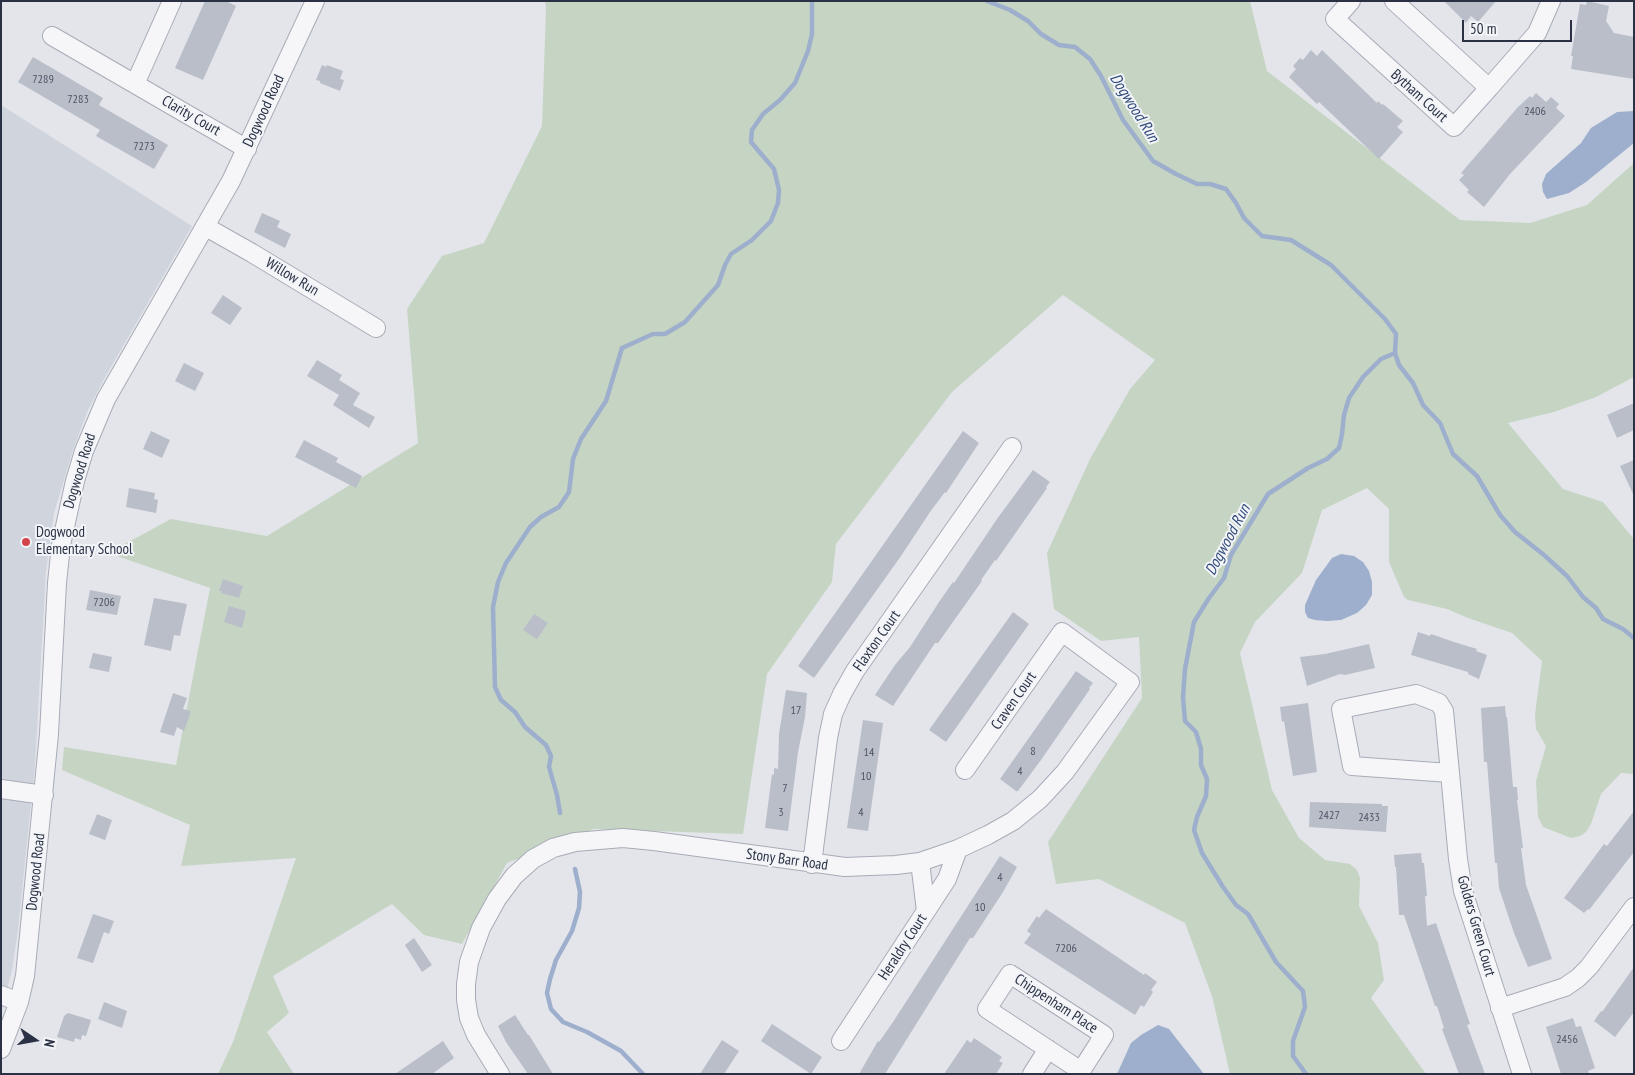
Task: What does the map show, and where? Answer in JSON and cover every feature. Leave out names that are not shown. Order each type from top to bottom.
[{"type":"street","points":[[135,84],[172,1]]},
{"type":"street","name":"Dogwood Road","points":[[1,1049],[19,1002],[25,976],[49,734],[57,583],[61,545],[75,481],[88,442],[106,399],[206,227],[247,149],[315,1]]},
{"type":"street","name":"Bytham Court","points":[[1351,1],[1335,19],[1454,127],[1489,88]]},
{"type":"street","points":[[1394,1],[1489,88],[1537,33],[1551,1]]},
{"type":"street","name":"Clarity Court","points":[[52,36],[247,149]]},
{"type":"street","name":"Willow Run","points":[[206,227],[252,252],[376,328]]},
{"type":"street","name":"Flaxton Court","points":[[812,864],[828,738],[833,714],[842,694],[855,671],[1012,447]]},
{"type":"street","name":"Stony Barr Road","points":[[499,1074],[476,1035],[469,1018],[466,1000],[469,962],[481,928],[497,898],[514,876],[533,859],[554,848],[576,842],[623,838],[845,867],[872,867],[920,862],[958,849],[1013,821],[1040,799],[1065,772],[1130,682],[1062,632]]},
{"type":"street","name":"Craven Court","points":[[965,770],[1062,632]]},
{"type":"street","name":"Golders Green Court","points":[[1450,774],[1352,766],[1341,709],[1416,694],[1439,703],[1444,711],[1450,774],[1458,859],[1463,891],[1522,1074]]},
{"type":"street","points":[[1,789],[44,795]]},
{"type":"street","name":"Heraldry Court","points":[[841,1041],[947,879],[958,849]]},
{"type":"street","points":[[920,862],[926,911]]},
{"type":"street","points":[[1500,1008],[1565,987],[1578,978],[1589,967],[1634,907]]},
{"type":"street","name":"Chippenham Place","points":[[1010,974],[1104,1035],[1082,1071],[1048,1049],[987,1009],[1010,974]]},
{"type":"street","points":[[1,995],[19,1002]]},
{"type":"street","points":[[1032,1074],[1048,1049]]},
{"type":"shaded area","name":"Dogwood Elementary School","points":[[1,105],[192,226],[88,410],[73,450],[54,513],[46,571],[35,765],[18,930],[12,970],[1,1013]]},
{"type":"green space","points":[[545,1],[1250,1],[1267,71],[1460,220],[1530,223],[1587,205],[1634,163],[1634,377],[1596,397],[1554,412],[1508,423],[1563,489],[1603,502],[1634,539],[1634,774],[1621,773],[1601,794],[1591,824],[1586,832],[1580,836],[1571,838],[1543,827],[1538,817],[1536,781],[1546,746],[1536,729],[1535,714],[1542,661],[1512,633],[1447,609],[1408,600],[1404,597],[1389,562],[1389,509],[1367,488],[1322,510],[1302,573],[1255,622],[1240,653],[1272,790],[1299,838],[1325,860],[1350,864],[1357,870],[1360,878],[1359,906],[1378,943],[1384,980],[1371,998],[1426,1074],[1230,1074],[1212,996],[1185,923],[1099,879],[1056,884],[1048,842],[1142,698],[1139,637],[1101,641],[1054,609],[1047,553],[1090,459],[1130,389],[1155,360],[1063,295],[952,392],[836,544],[832,582],[767,674],[743,834],[594,829],[507,863],[462,944],[424,935],[392,904],[273,976],[289,1013],[267,1032],[294,1074],[218,1074],[233,1042],[296,858],[181,866],[190,825],[62,770],[64,747],[176,765],[210,588],[108,553],[171,519],[267,536],[418,443],[407,309],[442,256],[484,243],[542,126]]},
{"type":"water","points":[[1634,111],[1634,143],[1586,182],[1569,193],[1547,199],[1543,192],[1542,184],[1546,174],[1581,143],[1591,128],[1617,112]]},
{"type":"water","points":[[1341,554],[1354,556],[1363,562],[1369,571],[1372,582],[1372,595],[1366,605],[1357,613],[1341,620],[1327,621],[1308,618],[1305,612],[1305,605],[1316,580],[1332,558]]},
{"type":"water","points":[[1158,1025],[1169,1029],[1204,1074],[1117,1074],[1131,1043]]},
{"type":"building","points":[[205,1],[226,1],[236,6],[203,80],[175,68]]},
{"type":"building","points":[[1444,1],[1496,1],[1478,22],[1471,16],[1466,23]]},
{"type":"building","points":[[1587,1],[1609,6],[1606,21],[1614,33],[1634,37],[1634,79],[1571,69],[1573,56],[1571,56],[1580,4],[1586,5]]},
{"type":"building","points":[[1311,50],[1317,56],[1322,50],[1377,103],[1378,101],[1383,104],[1403,121],[1397,127],[1403,132],[1379,159],[1319,102],[1317,104],[1289,77],[1296,69],[1293,66],[1300,58],[1303,60]]},
{"type":"building","points":[[33,57],[103,98],[99,105],[168,145],[154,169],[96,136],[100,130],[18,82]]},
{"type":"building","points":[[322,65],[343,71],[340,79],[344,80],[340,91],[316,80]]},
{"type":"building","points":[[1536,93],[1546,102],[1551,97],[1559,104],[1556,108],[1565,116],[1510,174],[1484,207],[1467,192],[1469,190],[1459,180],[1464,175],[1461,173],[1518,107]]},
{"type":"building","points":[[262,213],[280,221],[277,227],[291,234],[285,248],[254,232]]},
{"type":"building","points":[[223,295],[242,308],[230,325],[211,313]]},
{"type":"building","points":[[317,360],[342,375],[339,380],[360,393],[353,405],[375,417],[369,428],[333,405],[339,395],[307,376]]},
{"type":"building","points":[[184,363],[204,373],[195,391],[175,381]]},
{"type":"building","points":[[1634,403],[1634,430],[1617,438],[1607,415]]},
{"type":"building","points":[[151,431],[170,440],[162,458],[143,449]]},
{"type":"building","points":[[963,431],[979,443],[946,493],[930,512],[814,678],[798,666]]},
{"type":"building","points":[[304,440],[338,458],[336,462],[362,476],[356,488],[295,457]]},
{"type":"building","points":[[1634,460],[1634,496],[1620,466]]},
{"type":"building","points":[[1033,470],[1050,482],[982,581],[938,643],[935,643],[893,706],[875,695],[997,519]]},
{"type":"building","points":[[129,488],[155,493],[154,499],[158,500],[156,513],[126,507]]},
{"type":"building","points":[[223,579],[243,586],[239,598],[219,591]]},
{"type":"building","points":[[90,590],[121,596],[117,615],[86,610]]},
{"type":"building","points":[[154,598],[187,604],[180,636],[174,635],[171,651],[144,645]]},
{"type":"building","points":[[229,606],[246,611],[242,628],[224,622]]},
{"type":"building","points":[[1013,612],[1029,624],[946,742],[929,730]]},
{"type":"building","points":[[534,614],[548,623],[537,639],[523,630]]},
{"type":"building","points":[[1418,632],[1430,636],[1431,634],[1477,649],[1476,651],[1487,655],[1479,679],[1468,674],[1468,672],[1411,655]]},
{"type":"building","points":[[1369,644],[1375,668],[1345,675],[1340,674],[1307,686],[1300,657],[1325,654]]},
{"type":"building","points":[[93,653],[112,657],[109,672],[89,668]]},
{"type":"building","points":[[1076,671],[1093,683],[1090,689],[1041,760],[1018,791],[1016,791],[1000,779]]},
{"type":"building","points":[[786,690],[807,693],[788,831],[765,828],[772,774],[774,775],[774,768],[778,769],[779,734]]},
{"type":"building","points":[[173,693],[187,698],[183,709],[191,711],[184,731],[177,727],[174,736],[160,732]]},
{"type":"building","points":[[1308,703],[1317,772],[1293,776],[1280,707]]},
{"type":"building","points":[[1505,706],[1513,787],[1517,787],[1523,848],[1521,848],[1526,885],[1552,959],[1528,967],[1499,888],[1497,863],[1495,863],[1487,762],[1484,762],[1481,708]]},
{"type":"building","points":[[863,720],[883,723],[868,831],[847,828]]},
{"type":"building","points":[[1310,802],[1382,804],[1382,806],[1388,806],[1386,832],[1309,827]]},
{"type":"building","points":[[1634,811],[1634,852],[1589,910],[1584,913],[1564,898],[1604,844],[1607,846]]},
{"type":"building","points":[[97,814],[112,820],[105,840],[89,834]]},
{"type":"building","points":[[1421,853],[1422,863],[1424,863],[1427,896],[1425,896],[1427,926],[1436,923],[1470,1024],[1467,1025],[1485,1074],[1459,1074],[1404,915],[1399,915],[1394,855]]},
{"type":"building","points":[[1000,856],[1017,867],[1003,892],[973,938],[970,938],[885,1074],[859,1074],[878,1041],[893,1022]]},
{"type":"building","points":[[1046,909],[1157,982],[1151,990],[1153,992],[1144,1007],[1141,1005],[1135,1015],[1024,943],[1031,934],[1027,931],[1037,916],[1039,918]]},
{"type":"building","points":[[93,914],[114,921],[109,934],[104,932],[93,963],[77,958]]},
{"type":"building","points":[[414,938],[432,965],[422,972],[405,945]]},
{"type":"building","points":[[1634,967],[1634,1012],[1615,1037],[1594,1021]]},
{"type":"building","points":[[104,1002],[127,1011],[122,1028],[98,1019]]},
{"type":"building","points":[[68,1013],[91,1020],[86,1036],[82,1035],[81,1040],[75,1038],[74,1042],[57,1037],[64,1016]]},
{"type":"building","points":[[515,1015],[553,1074],[528,1074],[506,1042],[498,1026]]},
{"type":"building","points":[[1573,1018],[1576,1027],[1581,1026],[1595,1068],[1588,1071],[1589,1074],[1561,1074],[1546,1027]]},
{"type":"building","points":[[772,1024],[822,1057],[811,1074],[761,1041]]},
{"type":"building","points":[[974,1038],[1002,1057],[999,1061],[1003,1063],[996,1074],[944,1074],[967,1040],[971,1043]]},
{"type":"building","points":[[722,1040],[739,1051],[724,1074],[700,1074]]},
{"type":"building","points":[[443,1041],[454,1058],[432,1074],[395,1074]]},
{"type":"waterway","points":[[560,813],[549,767],[551,756],[546,745],[525,727],[515,712],[501,700],[495,687],[493,607],[498,582],[506,563],[530,527],[541,517],[559,507],[569,492],[573,459],[581,439],[606,401],[622,348],[653,334],[665,334],[685,322],[718,285],[731,254],[752,240],[771,221],[778,203],[779,190],[774,169],[751,142],[752,130],[763,114],[780,100],[795,83],[808,51],[812,34],[812,1]]},
{"type":"waterway","name":"Dogwood Run","points":[[987,1],[1010,10],[1028,21],[1041,34],[1059,45],[1075,47],[1090,59],[1101,76],[1123,120],[1153,161],[1197,184],[1210,184],[1226,189],[1244,218],[1262,236],[1291,240],[1331,265],[1385,319],[1396,334],[1395,353],[1381,359],[1363,377],[1349,398],[1344,415],[1339,448],[1327,459],[1308,468],[1268,494],[1231,555],[1224,578],[1194,622],[1185,669],[1183,697],[1185,721],[1196,732],[1201,749],[1201,765],[1207,779],[1206,796],[1194,830],[1202,853],[1223,887],[1236,905],[1248,914],[1276,962],[1303,991],[1305,1007],[1293,1041],[1293,1056],[1306,1074]]},
{"type":"waterway","points":[[1395,353],[1399,365],[1413,383],[1423,405],[1440,423],[1453,454],[1477,476],[1500,515],[1515,532],[1567,576],[1583,597],[1596,608],[1603,619],[1623,629],[1634,638]]},
{"type":"waterway","points":[[575,869],[580,892],[579,908],[572,931],[556,960],[550,979],[547,993],[551,1009],[563,1022],[587,1032],[621,1051],[643,1074]]},
{"type":"place","name":"Dogwood Elementary School","points":[[26,542]]}]
